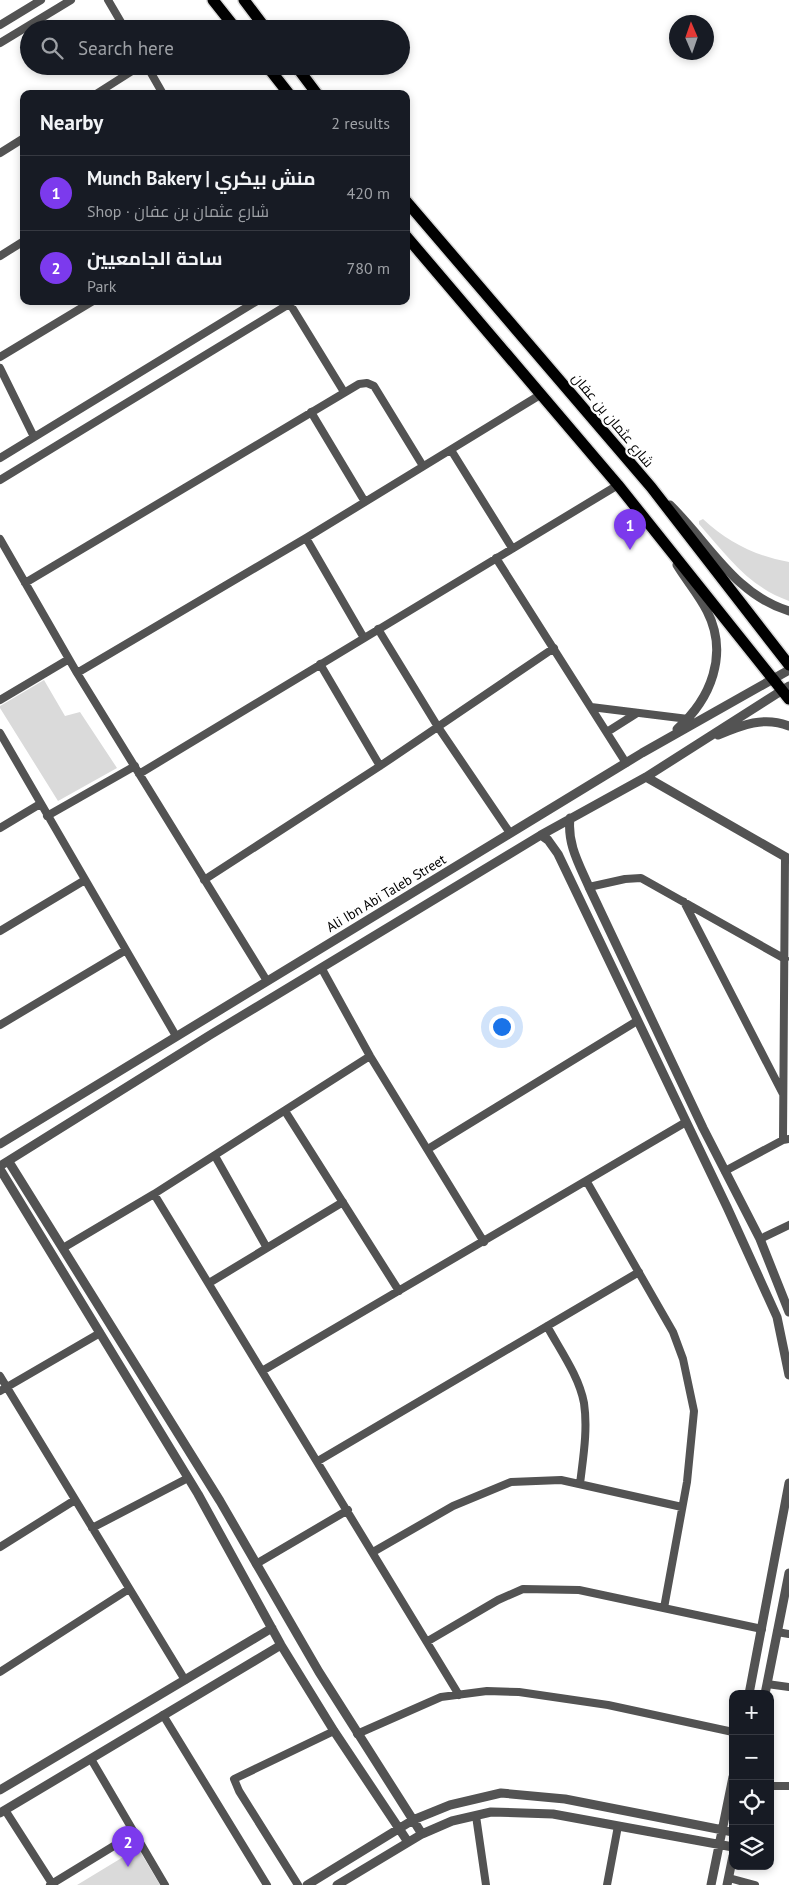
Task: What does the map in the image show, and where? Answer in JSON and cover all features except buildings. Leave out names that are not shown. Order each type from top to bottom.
[{"type":"main road","points":[[212,0],[229,20]]},
{"type":"main road","points":[[244,0],[259,20]]},
{"type":"main road","points":[[274,75],[287,90]]},
{"type":"main road","points":[[303,75],[314,90]]},
{"type":"main road","name":"شارع عثمان بن عفان","points":[[410,206],[651,488],[789,665]]},
{"type":"main road","points":[[410,241],[618,485],[773,680],[785,688],[789,699]]},
{"type":"street","points":[[0,26],[40,0]]},
{"type":"street","points":[[39,20],[71,0]]},
{"type":"street","points":[[108,0],[120,20]]},
{"type":"street","points":[[0,44],[20,32]]},
{"type":"street","points":[[102,90],[126,75]]},
{"type":"street","points":[[152,75],[161,90]]},
{"type":"street","points":[[0,153],[20,140]]},
{"type":"street","points":[[0,256],[20,244]]},
{"type":"street","points":[[0,357],[87,305]]},
{"type":"street","points":[[0,458],[250,305]]},
{"type":"street","points":[[0,480],[289,305]]},
{"type":"street","points":[[293,305],[344,392]]},
{"type":"street","points":[[0,368],[34,437]]},
{"type":"street","points":[[25,582],[359,384],[374,386],[423,466]]},
{"type":"street","points":[[77,673],[306,538],[540,395]]},
{"type":"street","points":[[311,412],[365,502]]},
{"type":"street","points":[[451,450],[512,548]]},
{"type":"street","points":[[139,774],[618,485],[659,538],[707,610],[714,626],[717,650],[715,672],[707,693],[688,719],[662,742]]},
{"type":"street","points":[[651,488],[688,522],[724,568],[751,593],[775,607],[789,612]]},
{"type":"street","points":[[306,538],[364,638]]},
{"type":"street","points":[[0,539],[77,673],[267,981]]},
{"type":"street","points":[[496,558],[626,763]]},
{"type":"street","points":[[378,630],[438,727],[510,833]]},
{"type":"street","points":[[204,880],[380,766],[554,648]]},
{"type":"street","points":[[0,700],[70,659]]},
{"type":"street","points":[[320,664],[380,766]]},
{"type":"street","name":"Ali Ibn Abi Taleb Street","points":[[0,1144],[626,763],[789,670]]},
{"type":"street","points":[[408,1842],[334,1731],[280,1645],[188,1478],[0,1168],[210,1036],[541,835],[646,777],[785,688]]},
{"type":"street","points":[[591,707],[688,719]]},
{"type":"street","points":[[607,732],[637,713]]},
{"type":"street","points":[[691,748],[758,720],[780,722],[789,726]]},
{"type":"street","points":[[0,733],[176,1036]]},
{"type":"street","points":[[47,816],[134,766]]},
{"type":"street","points":[[646,777],[787,858],[784,1094],[786,1140],[725,1171]]},
{"type":"street","points":[[0,828],[40,804]]},
{"type":"street","points":[[570,818],[568,831],[572,848],[589,887],[725,1171],[760,1239],[788,1307]]},
{"type":"street","points":[[541,835],[548,840],[558,854],[777,1317],[789,1375]]},
{"type":"street","points":[[558,854],[564,847],[572,848]]},
{"type":"street","points":[[589,887],[625,879],[641,878],[785,959]]},
{"type":"street","points":[[0,931],[85,880]]},
{"type":"street","points":[[684,902],[784,1094]]},
{"type":"street","points":[[0,1025],[126,950]]},
{"type":"street","points":[[322,969],[370,1056],[484,1242]]},
{"type":"street","points":[[428,1149],[637,1021]]},
{"type":"street","points":[[63,1248],[215,1156],[370,1056]]},
{"type":"street","points":[[285,1111],[399,1291]]},
{"type":"street","points":[[262,1371],[587,1182],[686,1122]]},
{"type":"street","points":[[215,1156],[267,1248]]},
{"type":"street","points":[[9,1162],[220,1501],[357,1734],[422,1834]]},
{"type":"street","points":[[587,1182],[673,1332],[683,1359],[694,1411],[682,1507],[664,1608]]},
{"type":"street","points":[[154,1194],[428,1641],[459,1695]]},
{"type":"street","points":[[209,1283],[343,1202]]},
{"type":"street","points":[[760,1239],[789,1225]]},
{"type":"street","points":[[318,1461],[639,1272]]},
{"type":"street","points":[[548,1326],[575,1376],[584,1402],[585,1446],[580,1484]]},
{"type":"street","points":[[3,1389],[100,1333]]},
{"type":"street","points":[[0,1376],[3,1389],[75,1500],[185,1680]]},
{"type":"street","points":[[92,1528],[188,1478]]},
{"type":"street","points":[[373,1552],[453,1506],[511,1482],[561,1480],[682,1507]]},
{"type":"street","points":[[750,1690],[789,1483]]},
{"type":"street","points":[[0,1547],[75,1500]]},
{"type":"street","points":[[256,1564],[348,1510]]},
{"type":"street","points":[[766,1690],[789,1573]]},
{"type":"street","points":[[0,1672],[129,1589]]},
{"type":"street","points":[[428,1641],[498,1600],[523,1589],[579,1590],[762,1629]]},
{"type":"street","points":[[0,1790],[272,1628]]},
{"type":"street","points":[[777,1632],[789,1634]]},
{"type":"street","points":[[135,1834],[52,1885],[3,1811],[280,1645]]},
{"type":"street","points":[[767,1684],[789,1687]]},
{"type":"street","points":[[357,1734],[442,1697],[487,1691],[519,1692],[608,1705],[729,1731]]},
{"type":"street","points":[[163,1715],[267,1885]]},
{"type":"street","points":[[298,1885],[239,1791],[234,1779],[334,1731]]},
{"type":"street","points":[[91,1758],[165,1885]]},
{"type":"street","points":[[712,1885],[732,1780]]},
{"type":"street","points":[[774,1786],[789,1786]]},
{"type":"street","points":[[307,1885],[413,1820],[450,1805],[501,1793],[564,1799],[729,1831]]},
{"type":"street","points":[[337,1885],[422,1834],[452,1821],[491,1812],[553,1814],[729,1847]]},
{"type":"street","points":[[476,1816],[486,1885]]},
{"type":"street","points":[[607,1885],[618,1826]]},
{"type":"street","points":[[728,1881],[755,1885]]},
{"type":"shaded area","points":[[703,519],[722,535],[753,552],[789,562],[789,601],[762,588],[729,559],[699,524],[699,521]]},
{"type":"shaded area","points":[[44,680],[65,716],[80,712],[117,768],[58,801],[0,708],[0,706]]},
{"type":"shaded area","points":[[138,1848],[160,1885],[77,1885]]},
{"type":"place","name":"Munch Bakery | منش بيكري","points":[[630,550]]},
{"type":"place","name":"ساحة الجامعيين","points":[[128,1867]]}]
